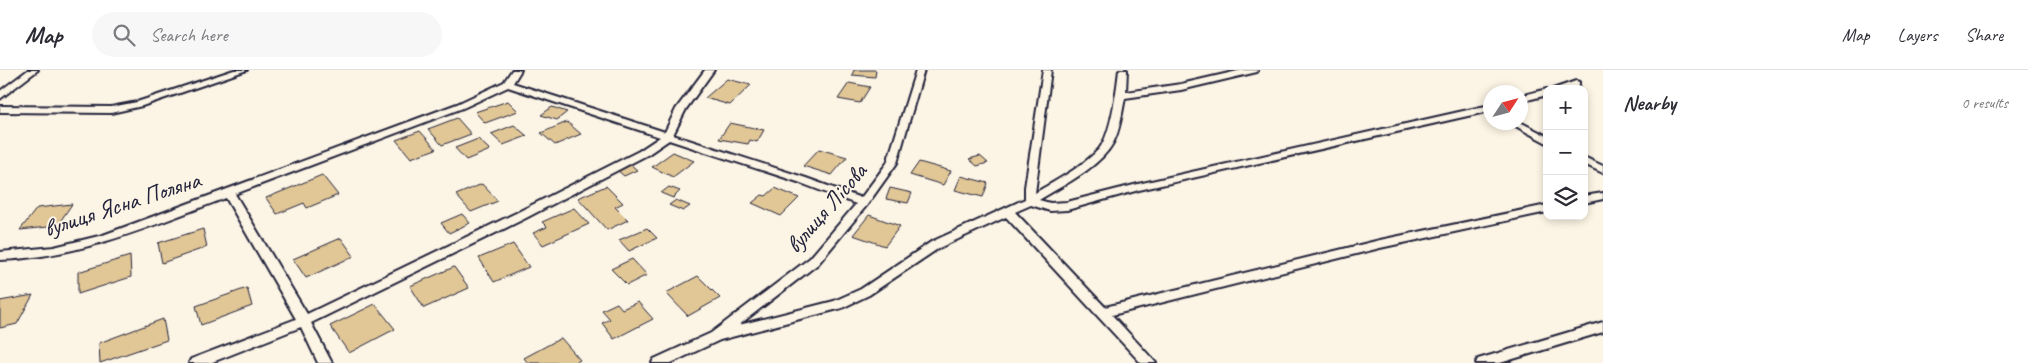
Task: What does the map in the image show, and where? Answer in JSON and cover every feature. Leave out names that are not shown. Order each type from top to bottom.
[{"type":"street","points":[[0,96],[34,70]]},
{"type":"street","points":[[0,109],[111,110],[138,104],[243,70]]},
{"type":"street","points":[[517,70],[507,84],[802,180],[863,203]]},
{"type":"street","points":[[196,363],[304,321],[580,186],[643,153],[667,137],[681,109],[710,70]]},
{"type":"street","name":"вулиця Лісова","points":[[659,363],[716,336],[814,261],[863,203],[892,163],[920,70]]},
{"type":"street","points":[[1030,201],[1030,187],[1047,70]]},
{"type":"street","points":[[716,336],[838,305],[865,292],[935,245],[1030,201],[1077,172],[1103,151],[1112,133],[1116,110],[1121,96],[1123,70]]},
{"type":"street","points":[[1121,96],[1181,87],[1254,70]]},
{"type":"street","name":"вулиця Ясна Поляна","points":[[0,256],[34,256],[77,247],[107,238],[460,106],[507,84]]},
{"type":"street","points":[[1528,97],[1543,93]]},
{"type":"street","points":[[1030,201],[1050,207],[1067,206],[1138,188],[1483,110]]},
{"type":"street","points":[[1528,130],[1543,138]]},
{"type":"street","points":[[1588,162],[1603,170]]},
{"type":"street","points":[[228,192],[304,321],[324,363]]},
{"type":"street","points":[[1588,199],[1603,196]]},
{"type":"street","points":[[1101,313],[1380,244],[1543,209]]},
{"type":"street","points":[[1007,211],[1149,363]]},
{"type":"street","points":[[1483,363],[1603,327]]},
{"type":"building","points":[[854,70],[876,70],[875,77],[852,75]]},
{"type":"building","points":[[727,79],[751,85],[730,105],[705,98]]},
{"type":"building","points":[[849,83],[870,87],[860,103],[838,99]]},
{"type":"building","points":[[508,101],[518,111],[485,123],[475,112]]},
{"type":"building","points":[[552,107],[567,112],[557,120],[541,115]]},
{"type":"building","points":[[457,118],[471,134],[442,145],[428,129]]},
{"type":"building","points":[[567,122],[581,134],[555,145],[541,133]]},
{"type":"building","points":[[730,123],[764,130],[757,142],[750,140],[748,144],[719,139]]},
{"type":"building","points":[[514,125],[527,136],[503,145],[491,134]]},
{"type":"building","points":[[420,131],[436,149],[411,158],[396,140]]},
{"type":"building","points":[[478,139],[490,150],[466,160],[455,148]]},
{"type":"building","points":[[819,149],[847,157],[832,175],[803,166]]},
{"type":"building","points":[[673,152],[694,161],[673,177],[652,167]]},
{"type":"building","points":[[980,156],[988,163],[977,166],[969,159]]},
{"type":"building","points":[[919,162],[951,171],[943,185],[910,175]]},
{"type":"building","points":[[630,164],[637,170],[624,176],[617,170]]},
{"type":"building","points":[[322,175],[338,195],[307,208],[304,203],[277,214],[266,198]]},
{"type":"building","points":[[961,176],[988,183],[983,197],[955,190]]},
{"type":"building","points":[[482,184],[498,201],[471,212],[456,195]]},
{"type":"building","points":[[606,186],[623,203],[615,207],[628,220],[607,230],[578,198]]},
{"type":"building","points":[[669,187],[680,191],[673,198],[661,193]]},
{"type":"building","points":[[775,188],[799,198],[781,216],[752,203],[762,195],[766,196]]},
{"type":"building","points":[[890,188],[912,193],[908,203],[886,199]]},
{"type":"building","points":[[676,200],[690,206],[683,211],[669,205]]},
{"type":"building","points":[[72,204],[57,226],[20,230],[37,208]]},
{"type":"building","points":[[574,208],[589,224],[543,245],[533,233],[547,227],[542,222]]},
{"type":"building","points":[[462,214],[470,223],[449,233],[441,223]]},
{"type":"building","points":[[869,215],[900,226],[885,246],[853,235]]},
{"type":"building","points":[[647,228],[657,238],[629,251],[619,240]]},
{"type":"building","points":[[203,229],[207,247],[162,263],[158,243]]},
{"type":"building","points":[[341,238],[354,256],[306,278],[293,259]]},
{"type":"building","points":[[513,244],[529,267],[494,282],[479,258]]},
{"type":"building","points":[[130,256],[131,277],[78,294],[78,272]]},
{"type":"building","points":[[632,259],[647,275],[627,285],[611,269]]},
{"type":"building","points":[[454,267],[469,288],[424,308],[410,286]]},
{"type":"building","points":[[698,276],[720,298],[688,316],[666,293]]},
{"type":"building","points":[[247,288],[252,306],[201,325],[196,306]]},
{"type":"building","points":[[33,295],[17,324],[0,328],[0,301]]},
{"type":"building","points":[[638,302],[653,319],[614,339],[602,323],[610,319],[602,310],[617,303],[622,309]]},
{"type":"building","points":[[375,304],[395,329],[349,353],[330,326]]},
{"type":"building","points":[[163,319],[167,340],[100,363],[99,343]]},
{"type":"building","points":[[561,338],[580,360],[575,363],[528,363],[524,358]]}]
